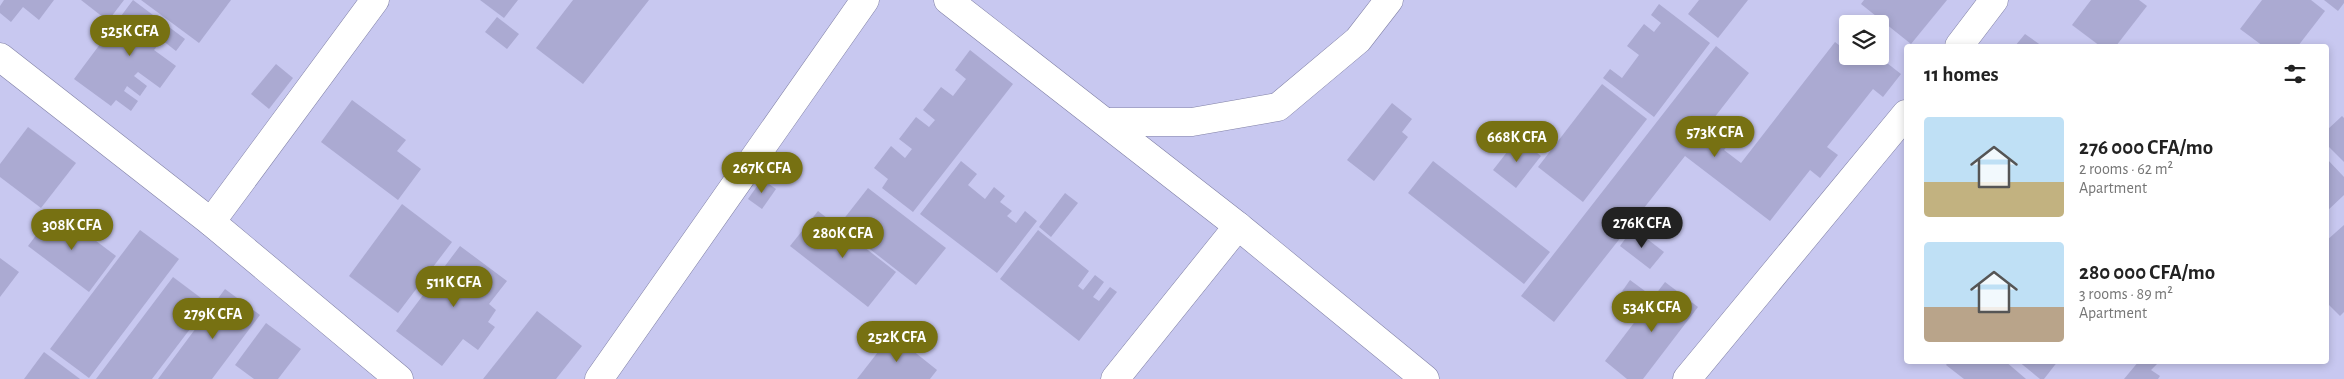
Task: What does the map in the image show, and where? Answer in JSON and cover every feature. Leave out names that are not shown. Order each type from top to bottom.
[{"type":"street","points":[[211,222],[375,0]]},
{"type":"street","points":[[599,379],[865,0]]},
{"type":"street","points":[[948,0],[1238,226],[1425,379]]},
{"type":"street","points":[[1106,122],[1192,122],[1278,107],[1358,40],[1389,0]]},
{"type":"street","points":[[1961,44],[1994,0]]},
{"type":"street","points":[[0,57],[211,222],[399,379]]},
{"type":"street","points":[[1687,379],[1904,116]]},
{"type":"street","points":[[1115,379],[1238,226]]},
{"type":"building","points":[[4,0],[54,0],[39,20],[23,7],[11,22],[0,13],[0,6]]},
{"type":"building","points":[[81,0],[124,0],[108,21]]},
{"type":"building","points":[[133,0],[185,39],[176,51],[162,40],[154,50],[176,66],[160,88],[138,72],[134,76],[147,86],[140,96],[127,86],[124,91],[138,101],[131,111],[116,100],[111,106],[74,79]]},
{"type":"building","points":[[141,0],[231,0],[199,43]]},
{"type":"building","points":[[480,0],[518,0],[504,18]]},
{"type":"building","points":[[573,0],[649,0],[583,84],[536,48]]},
{"type":"building","points":[[1699,0],[1748,0],[1718,38],[1688,14]]},
{"type":"building","points":[[1864,0],[1947,0],[1911,44],[1889,26],[1889,15],[1875,15],[1861,4]]},
{"type":"building","points":[[2091,0],[2139,0],[2147,6],[2118,44],[2097,44],[2072,25]]},
{"type":"building","points":[[2262,0],[2311,0],[2325,11],[2300,44],[2260,44],[2240,29]]},
{"type":"building","points":[[2324,0],[2344,0],[2344,3],[2338,11]]},
{"type":"building","points":[[1659,4],[1710,43],[1654,117],[1603,78],[1610,69],[1622,78],[1639,55],[1627,46],[1644,24],[1654,32],[1661,23],[1651,15]]},
{"type":"building","points":[[497,17],[519,34],[507,49],[485,32]]},
{"type":"building","points":[[2025,34],[2039,44],[2017,44]]},
{"type":"building","points":[[1835,42],[1839,45],[1839,65],[1889,65],[1901,74],[1883,97],[1873,89],[1827,147],[1838,155],[1820,178],[1810,170],[1770,221],[1685,156],[1554,322],[1521,296],[1716,46],[1749,73],[1707,127],[1729,144],[1724,150],[1741,163]]},
{"type":"building","points":[[970,50],[1013,84],[913,212],[882,188],[888,179],[874,168],[891,146],[905,158],[912,149],[899,139],[916,117],[929,127],[935,120],[923,110],[941,87],[953,96],[966,79],[955,70]]},
{"type":"building","points":[[276,64],[293,78],[269,109],[251,94]]},
{"type":"building","points":[[1602,84],[1647,119],[1583,202],[1538,167]]},
{"type":"building","points":[[352,100],[406,140],[397,151],[421,169],[398,200],[321,142]]},
{"type":"building","points":[[1392,103],[1412,119],[1402,132],[1408,137],[1374,181],[1347,160]]},
{"type":"building","points":[[2342,116],[2344,118],[2344,162],[2329,147],[2329,128]]},
{"type":"building","points":[[28,127],[76,163],[41,208],[0,177],[0,164]]},
{"type":"building","points":[[1518,138],[1541,156],[1516,188],[1493,170]]},
{"type":"building","points":[[961,161],[977,174],[968,185],[985,199],[994,187],[1005,196],[1000,202],[1012,211],[1007,216],[1016,223],[1025,211],[1037,221],[997,273],[920,214]]},
{"type":"building","points":[[1433,161],[1550,252],[1524,284],[1408,193]]},
{"type":"building","points":[[2329,161],[2344,177],[2344,195],[2329,209]]},
{"type":"building","points":[[762,179],[776,189],[762,209],[748,199]]},
{"type":"building","points":[[868,188],[946,248],[916,285],[839,225]]},
{"type":"building","points":[[1065,193],[1078,203],[1051,237],[1039,227]]},
{"type":"building","points":[[402,204],[452,242],[398,313],[349,276]]},
{"type":"building","points":[[55,210],[116,256],[89,292],[28,246]]},
{"type":"building","points":[[818,211],[896,272],[868,307],[790,246]]},
{"type":"building","points":[[2344,225],[2344,312],[2340,316],[2329,305],[2329,238]]},
{"type":"building","points":[[1633,228],[1664,252],[1650,269],[1620,246]]},
{"type":"building","points":[[140,230],[179,259],[89,378],[50,349]]},
{"type":"building","points":[[1038,230],[1089,271],[1078,286],[1083,290],[1095,275],[1104,282],[1093,297],[1099,301],[1110,287],[1117,292],[1079,341],[1000,279]]},
{"type":"building","points":[[460,246],[507,281],[489,304],[496,310],[488,322],[495,327],[478,350],[463,339],[442,366],[396,331]]},
{"type":"building","points":[[0,258],[19,272],[0,297]]},
{"type":"building","points":[[173,277],[209,304],[152,379],[96,379]]},
{"type":"building","points":[[1630,280],[1649,294],[1638,311],[1618,297]]},
{"type":"building","points":[[1665,282],[1698,307],[1643,379],[1627,379],[1605,361]]},
{"type":"building","points":[[225,289],[260,315],[212,379],[158,379]]},
{"type":"building","points":[[537,311],[582,346],[556,379],[483,379]]},
{"type":"building","points":[[266,323],[301,349],[278,379],[254,379],[235,365]]},
{"type":"building","points":[[892,334],[937,370],[930,379],[857,379]]},
{"type":"building","points":[[44,352],[80,379],[24,379]]},
{"type":"building","points":[[2008,364],[2026,379],[1964,379],[1946,365]]},
{"type":"building","points":[[2022,364],[2056,364],[2044,379],[2040,379]]},
{"type":"building","points":[[2136,364],[2157,364],[2151,370],[2160,376],[2158,379],[2124,379]]}]
